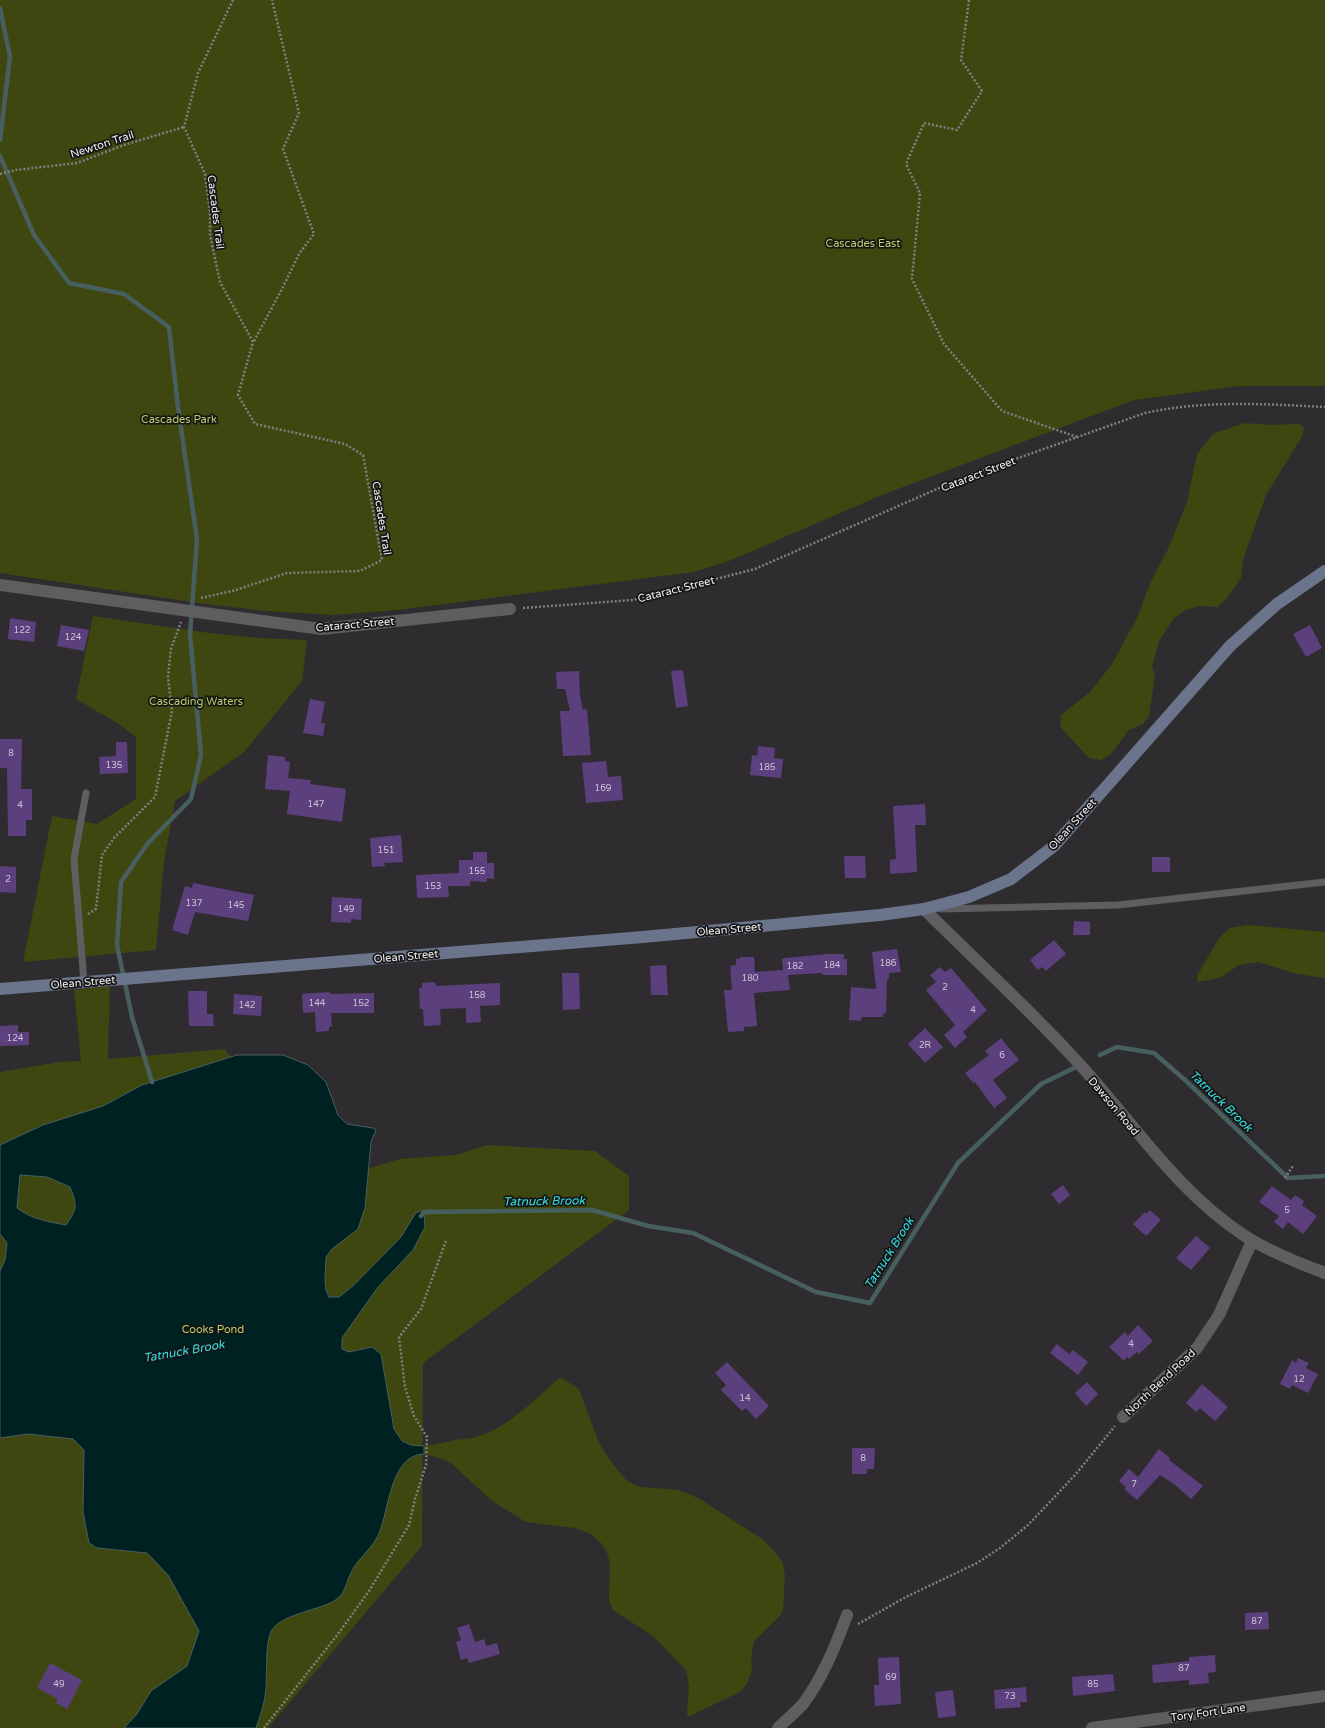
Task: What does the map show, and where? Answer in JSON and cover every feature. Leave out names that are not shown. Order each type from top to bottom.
[{"type":"street","name":"Olean Street","points":[[0,988],[636,938],[880,915],[924,909],[969,897],[1011,880],[1054,846],[1230,646],[1277,604],[1325,571]]},
{"type":"street","name":"Cataract Street","points":[[0,585],[321,629],[510,608]]},
{"type":"street","name":"Dawson Road","points":[[924,909],[1073,1056],[1171,1173],[1231,1226],[1252,1241],[1285,1257],[1325,1273]]},
{"type":"street","name":"North Bend Road","points":[[1123,1417],[1197,1348],[1219,1315],[1252,1241]]},
{"type":"street","points":[[778,1728],[802,1704],[825,1666],[847,1615]]},
{"type":"street","name":"Tory Fort Lane","points":[[1092,1728],[1325,1696]]},
{"type":"lane","points":[[84,982],[74,859],[86,792]]},
{"type":"lane","points":[[924,909],[1118,904],[1325,882]]},
{"type":"path","points":[[184,127],[198,73],[233,0]]},
{"type":"path","points":[[254,342],[299,254],[314,234],[283,149],[299,113],[272,0]]},
{"type":"path","points":[[969,0],[961,60],[982,91],[957,130],[924,123],[906,164],[920,193],[912,279],[944,344],[1002,411],[1077,437]]},
{"type":"path","name":"Newton Trail","points":[[0,174],[16,170],[77,163],[124,145],[184,127]]},
{"type":"path","name":"Cascades Trail","points":[[79,919],[96,909],[102,855],[114,838],[155,797],[172,711],[168,677],[172,649],[178,628],[187,611],[189,601],[236,590],[287,573],[360,571],[382,560],[363,455],[345,444],[255,424],[238,395],[254,342],[220,282],[210,235],[210,213],[205,174],[184,127]]},
{"type":"path","name":"Cataract Street","points":[[510,608],[633,600],[755,569],[962,478],[1145,413],[1189,406],[1257,404],[1325,407]]},
{"type":"path","points":[[1285,1178],[1293,1166]]},
{"type":"path","points":[[264,1728],[343,1628],[369,1591],[409,1525],[415,1499],[426,1465],[427,1436],[414,1416],[405,1387],[399,1337],[421,1309],[446,1241]]},
{"type":"path","points":[[857,1625],[906,1597],[977,1563],[1000,1548],[1027,1526],[1048,1504],[1075,1475],[1107,1434],[1123,1417]]},
{"type":"green space","points":[[0,0],[1325,0],[1325,386],[1239,386],[1134,400],[882,495],[729,561],[694,572],[397,610],[333,615],[267,611],[205,604],[0,573]]},
{"type":"green space","points":[[1244,423],[1272,425],[1300,424],[1304,428],[1303,435],[1266,495],[1243,560],[1241,578],[1227,598],[1218,607],[1200,606],[1186,610],[1174,618],[1159,641],[1152,667],[1155,675],[1149,716],[1143,724],[1129,730],[1111,754],[1101,760],[1089,758],[1062,729],[1060,725],[1061,715],[1090,692],[1112,664],[1137,618],[1151,581],[1168,549],[1187,502],[1197,454],[1213,434]]},
{"type":"green space","name":"Cascading Waters","points":[[93,616],[209,633],[258,638],[307,640],[302,681],[244,752],[175,801],[164,862],[156,950],[23,962],[52,816],[97,824],[136,799],[136,737],[119,724],[76,699]]},
{"type":"green space","points":[[1248,925],[1325,932],[1325,978],[1297,974],[1258,962],[1239,965],[1220,978],[1198,982],[1197,976],[1219,938],[1230,928]]},
{"type":"green space","name":"Cooks Pond","points":[[110,986],[108,1059],[225,1049],[273,1120],[360,1171],[400,1159],[456,1155],[487,1145],[595,1151],[629,1176],[629,1210],[423,1363],[422,1546],[268,1728],[0,1728],[0,1072],[59,1062],[81,1061],[74,990]]},
{"type":"green space","points":[[562,1378],[579,1389],[599,1443],[612,1463],[627,1481],[640,1487],[679,1490],[700,1499],[762,1539],[783,1563],[785,1576],[783,1610],[779,1617],[754,1641],[751,1659],[752,1670],[747,1684],[740,1692],[690,1716],[688,1716],[687,1713],[689,1686],[686,1670],[653,1636],[613,1610],[609,1600],[610,1565],[608,1555],[602,1544],[591,1534],[575,1528],[526,1522],[492,1501],[451,1463],[440,1458],[424,1454],[424,1446],[472,1438],[497,1428],[518,1414],[558,1379]]},
{"type":"water","name":"Cooks Pond","points":[[237,1055],[283,1055],[308,1065],[326,1082],[338,1115],[347,1124],[373,1128],[376,1130],[371,1142],[365,1208],[358,1229],[332,1249],[326,1257],[325,1280],[326,1290],[329,1297],[339,1297],[354,1285],[401,1237],[415,1214],[420,1211],[424,1212],[425,1227],[413,1250],[378,1287],[342,1338],[342,1349],[349,1352],[372,1347],[381,1354],[394,1429],[402,1441],[411,1445],[424,1446],[424,1454],[412,1457],[403,1465],[396,1476],[380,1531],[375,1541],[353,1569],[340,1596],[321,1607],[284,1620],[277,1624],[272,1630],[267,1649],[265,1698],[256,1728],[124,1728],[137,1714],[151,1691],[187,1666],[199,1631],[168,1575],[147,1553],[97,1548],[89,1543],[83,1512],[84,1450],[73,1439],[28,1434],[0,1438],[0,1271],[5,1260],[7,1243],[0,1234],[0,1145],[43,1125],[103,1106],[142,1085]],"holes":[[[20,1175],[47,1177],[70,1187],[75,1206],[73,1214],[66,1225],[28,1215],[17,1208]]]},
{"type":"building","points":[[10,618],[36,622],[34,642],[8,639]]},
{"type":"building","points":[[61,625],[89,630],[84,651],[57,646]]},
{"type":"building","points":[[1310,625],[1322,648],[1306,657],[1293,634]]},
{"type":"building","points":[[683,670],[688,706],[676,708],[671,671]]},
{"type":"building","points":[[579,671],[580,695],[583,710],[587,709],[591,755],[563,756],[560,711],[570,711],[565,689],[557,689],[556,672]]},
{"type":"building","points":[[310,699],[325,702],[321,723],[325,723],[323,736],[303,733]]},
{"type":"building","points":[[0,739],[22,739],[21,789],[32,789],[32,820],[26,820],[26,836],[8,836],[7,768],[0,768]]},
{"type":"building","points":[[116,742],[127,742],[128,773],[100,774],[99,757],[116,756]]},
{"type":"building","points":[[758,746],[775,748],[774,758],[783,759],[781,778],[750,775],[752,755],[757,756]]},
{"type":"building","points":[[268,755],[285,757],[285,761],[290,762],[288,778],[311,780],[310,784],[346,789],[342,822],[287,814],[290,791],[265,789]]},
{"type":"building","points":[[606,761],[608,777],[621,776],[623,800],[586,803],[582,763]]},
{"type":"building","points":[[925,804],[926,825],[915,825],[917,872],[890,874],[890,860],[896,859],[893,806]]},
{"type":"building","points":[[401,835],[403,862],[384,863],[385,866],[372,867],[370,838]]},
{"type":"building","points":[[473,852],[487,852],[487,863],[494,863],[494,879],[487,878],[487,882],[470,881],[470,886],[448,886],[449,897],[417,898],[416,875],[459,873],[459,860],[473,860]]},
{"type":"building","points":[[844,856],[865,856],[866,878],[845,878]]},
{"type":"building","points":[[1152,857],[1170,857],[1170,872],[1152,872]]},
{"type":"building","points":[[0,866],[16,867],[16,893],[0,892]]},
{"type":"building","points":[[193,883],[254,895],[248,921],[195,912],[188,935],[172,930],[185,886],[192,888]]},
{"type":"building","points":[[332,897],[362,899],[361,920],[351,919],[351,923],[331,922]]},
{"type":"building","points":[[1074,921],[1090,922],[1090,935],[1073,935]]},
{"type":"building","points":[[1054,940],[1066,954],[1046,971],[1042,967],[1038,970],[1030,960]]},
{"type":"building","points":[[897,949],[901,972],[889,973],[889,979],[887,979],[886,1013],[883,1014],[883,1017],[862,1017],[861,1021],[849,1020],[851,987],[876,989],[872,952]]},
{"type":"building","points":[[844,954],[844,959],[847,959],[847,975],[822,975],[822,973],[788,975],[790,990],[754,993],[757,1026],[744,1027],[744,1031],[728,1032],[724,990],[732,990],[730,966],[736,965],[736,959],[740,959],[740,957],[754,957],[755,972],[783,970],[782,959],[785,958]]},
{"type":"building","points":[[666,965],[668,995],[651,995],[650,966]]},
{"type":"building","points":[[940,967],[945,972],[951,968],[987,1010],[963,1032],[967,1037],[955,1048],[944,1035],[955,1025],[926,990],[936,982],[930,975]]},
{"type":"building","points":[[562,973],[579,973],[580,1009],[563,1010]]},
{"type":"building","points":[[435,982],[436,986],[500,983],[500,1005],[480,1006],[481,1022],[466,1023],[466,1008],[440,1009],[441,1025],[424,1026],[423,1009],[420,1009],[419,988],[422,988],[422,983]]},
{"type":"building","points":[[188,991],[207,991],[207,1014],[213,1014],[214,1026],[189,1026]]},
{"type":"building","points":[[330,992],[330,994],[374,993],[374,1013],[331,1013],[332,1026],[329,1027],[329,1031],[316,1032],[315,1012],[303,1013],[302,994]]},
{"type":"building","points":[[234,994],[262,996],[261,1016],[233,1014]]},
{"type":"building","points":[[18,1025],[18,1032],[29,1032],[29,1045],[0,1046],[0,1026]]},
{"type":"building","points":[[925,1028],[943,1047],[925,1063],[908,1044]]},
{"type":"building","points":[[1001,1038],[1019,1060],[993,1080],[1007,1098],[994,1108],[975,1082],[973,1083],[965,1073],[989,1055],[985,1051]]},
{"type":"building","points":[[1063,1185],[1070,1195],[1059,1204],[1051,1194]]},
{"type":"building","points":[[1272,1186],[1291,1200],[1295,1195],[1304,1201],[1302,1205],[1317,1216],[1303,1234],[1288,1222],[1283,1229],[1274,1222],[1279,1216],[1259,1202]]},
{"type":"building","points":[[1150,1210],[1161,1220],[1146,1236],[1133,1224],[1145,1212],[1146,1214]]},
{"type":"building","points":[[1196,1236],[1210,1248],[1191,1270],[1176,1258]]},
{"type":"building","points":[[1138,1325],[1153,1341],[1139,1354],[1137,1352],[1129,1359],[1127,1357],[1124,1361],[1109,1347],[1125,1332],[1128,1336]]},
{"type":"building","points":[[1057,1344],[1069,1354],[1073,1350],[1088,1362],[1078,1375],[1050,1353]]},
{"type":"building","points":[[1298,1358],[1309,1363],[1306,1368],[1318,1374],[1308,1393],[1292,1385],[1290,1389],[1280,1384],[1292,1360],[1296,1363]]},
{"type":"building","points":[[727,1362],[769,1406],[756,1419],[746,1408],[742,1411],[721,1390],[726,1385],[715,1373]]},
{"type":"building","points":[[1087,1382],[1098,1394],[1086,1406],[1075,1393]]},
{"type":"building","points":[[1202,1384],[1228,1407],[1215,1421],[1200,1408],[1196,1412],[1186,1403]]},
{"type":"building","points":[[852,1448],[875,1448],[874,1469],[867,1469],[867,1474],[852,1474]]},
{"type":"building","points":[[1159,1449],[1170,1458],[1169,1460],[1203,1486],[1191,1499],[1174,1484],[1160,1475],[1137,1500],[1124,1489],[1126,1487],[1119,1481],[1129,1469],[1138,1477]]},
{"type":"building","points":[[1268,1612],[1269,1629],[1245,1630],[1245,1613]]},
{"type":"building","points":[[469,1624],[475,1642],[484,1639],[486,1646],[497,1643],[500,1654],[469,1663],[467,1658],[461,1660],[456,1642],[461,1640],[457,1628]]},
{"type":"building","points":[[1215,1655],[1216,1672],[1208,1673],[1209,1683],[1189,1685],[1189,1680],[1153,1683],[1152,1665],[1189,1661],[1189,1657]]},
{"type":"building","points":[[899,1657],[901,1704],[875,1706],[874,1685],[879,1685],[878,1658]]},
{"type":"building","points":[[50,1663],[82,1680],[67,1709],[56,1703],[58,1699],[37,1688]]},
{"type":"building","points":[[1113,1674],[1115,1691],[1073,1696],[1072,1677]]},
{"type":"building","points":[[1026,1687],[1027,1702],[1020,1702],[1021,1707],[995,1709],[994,1690]]},
{"type":"building","points":[[953,1690],[956,1716],[938,1718],[935,1692]]},
{"type":"waterway","points":[[0,8],[10,57],[0,140]]},
{"type":"waterway","points":[[0,156],[34,235],[69,283],[124,294],[169,327],[178,407],[197,539],[190,635],[201,755],[191,799],[148,843],[121,882],[117,945],[132,1017],[152,1082]]},
{"type":"waterway","name":"Tatnuck Brook","points":[[1100,1055],[1117,1047],[1154,1053],[1184,1079],[1288,1178],[1325,1176]]},
{"type":"waterway","name":"Tatnuck Brook","points":[[421,1216],[424,1212],[592,1210],[648,1226],[693,1233],[816,1292],[870,1303],[958,1163],[1041,1084],[1074,1068]]},
{"type":"park label","name":"Cascades East","points":[[863,243]]},
{"type":"park label","name":"Cascades Park","points":[[179,419]]}]
